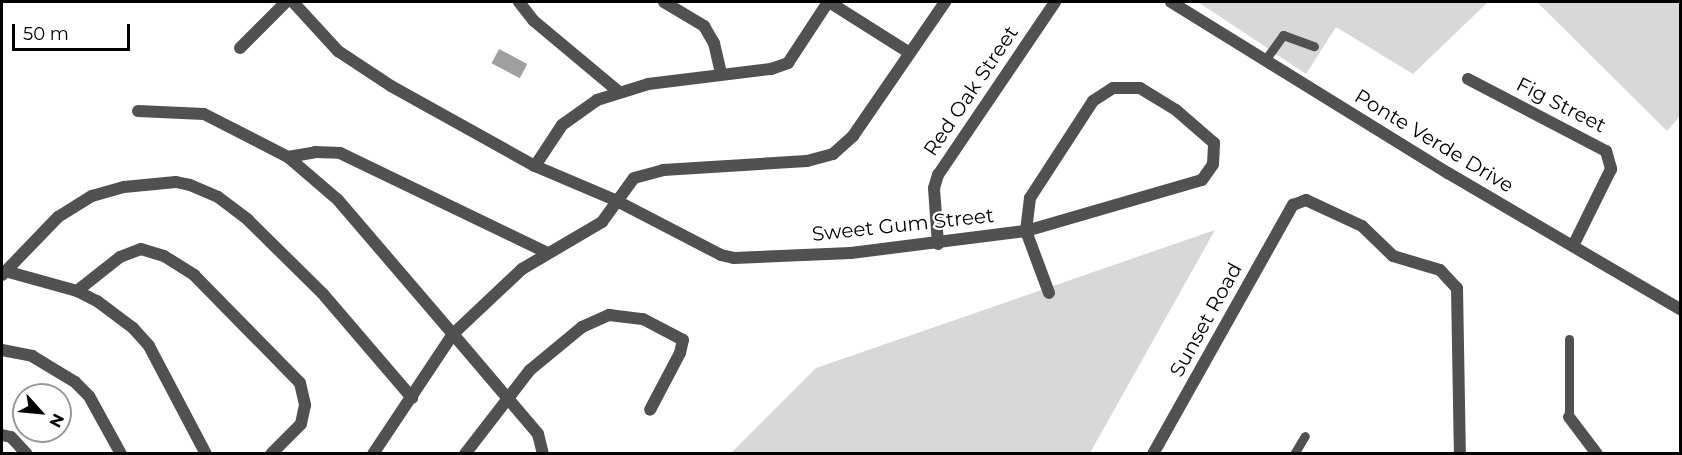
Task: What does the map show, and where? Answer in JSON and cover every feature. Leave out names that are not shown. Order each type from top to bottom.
[{"type":"street","points":[[240,48],[286,2]]},
{"type":"street","name":"Sweet Gum Street","points":[[292,2],[321,36],[360,67],[535,166],[615,200],[709,250],[734,258],[938,244],[1026,231],[1202,180],[1215,153],[1207,135],[1140,88],[1113,88],[1088,107],[1030,198],[1026,231]]},
{"type":"street","points":[[519,2],[534,21],[619,92]]},
{"type":"street","points":[[664,2],[704,26],[714,43],[721,73]]},
{"type":"street","points":[[535,166],[571,116],[619,92],[721,73],[771,69],[788,63],[829,2],[908,52]]},
{"type":"street","points":[[373,453],[453,334],[522,269],[546,252],[578,237],[602,222],[615,200],[634,178],[647,173],[807,161],[833,154],[853,136],[908,52],[945,2]]},
{"type":"street","name":"Red Oak Street","points":[[938,244],[934,206],[938,175],[1056,2]]},
{"type":"street","name":"Ponte Verde Drive","points":[[1171,2],[1680,309]]},
{"type":"street","name":"Fig Street","points":[[1468,79],[1606,151],[1611,169],[1573,246]]},
{"type":"street","points":[[138,111],[204,114],[288,157],[338,200],[538,434],[543,453]]},
{"type":"street","points":[[288,157],[315,152],[340,153],[546,252]]},
{"type":"street","points":[[206,453],[149,346],[106,308],[76,291],[4,273],[58,217],[92,196],[124,187],[176,182],[190,185],[218,197],[248,220],[323,294],[412,398]]},
{"type":"street","name":"Sunset Road","points":[[1153,453],[1293,205],[1300,200],[1313,201],[1362,226],[1392,256],[1440,270],[1457,288],[1461,453]]},
{"type":"street","points":[[1026,231],[1049,293]]},
{"type":"street","points":[[76,291],[120,257],[141,249],[164,256],[194,275],[300,383],[305,405],[302,424],[271,453]]},
{"type":"street","points":[[465,453],[506,396],[544,358],[596,318],[621,314],[643,319],[683,340],[680,353],[650,410]]},
{"type":"street","points":[[2,350],[32,356],[75,382],[94,405],[121,453]]},
{"type":"street","points":[[1569,417],[1597,453]]},
{"type":"street","points":[[2,435],[11,437],[27,453]]},
{"type":"lane","points":[[1265,60],[1283,35],[1314,46]]},
{"type":"lane","points":[[1569,339],[1569,417]]},
{"type":"lane","points":[[1294,453],[1305,436]]},
{"type":"shaded area","points":[[1198,2],[1488,2],[1413,74],[1336,27],[1306,74]]},
{"type":"shaded area","points":[[1537,2],[1680,2],[1680,116],[1667,131]]},
{"type":"shaded area","points":[[499,49],[527,64],[520,78],[491,63]]},
{"type":"shaded area","points":[[1215,230],[1090,453],[730,454],[816,368]]}]
